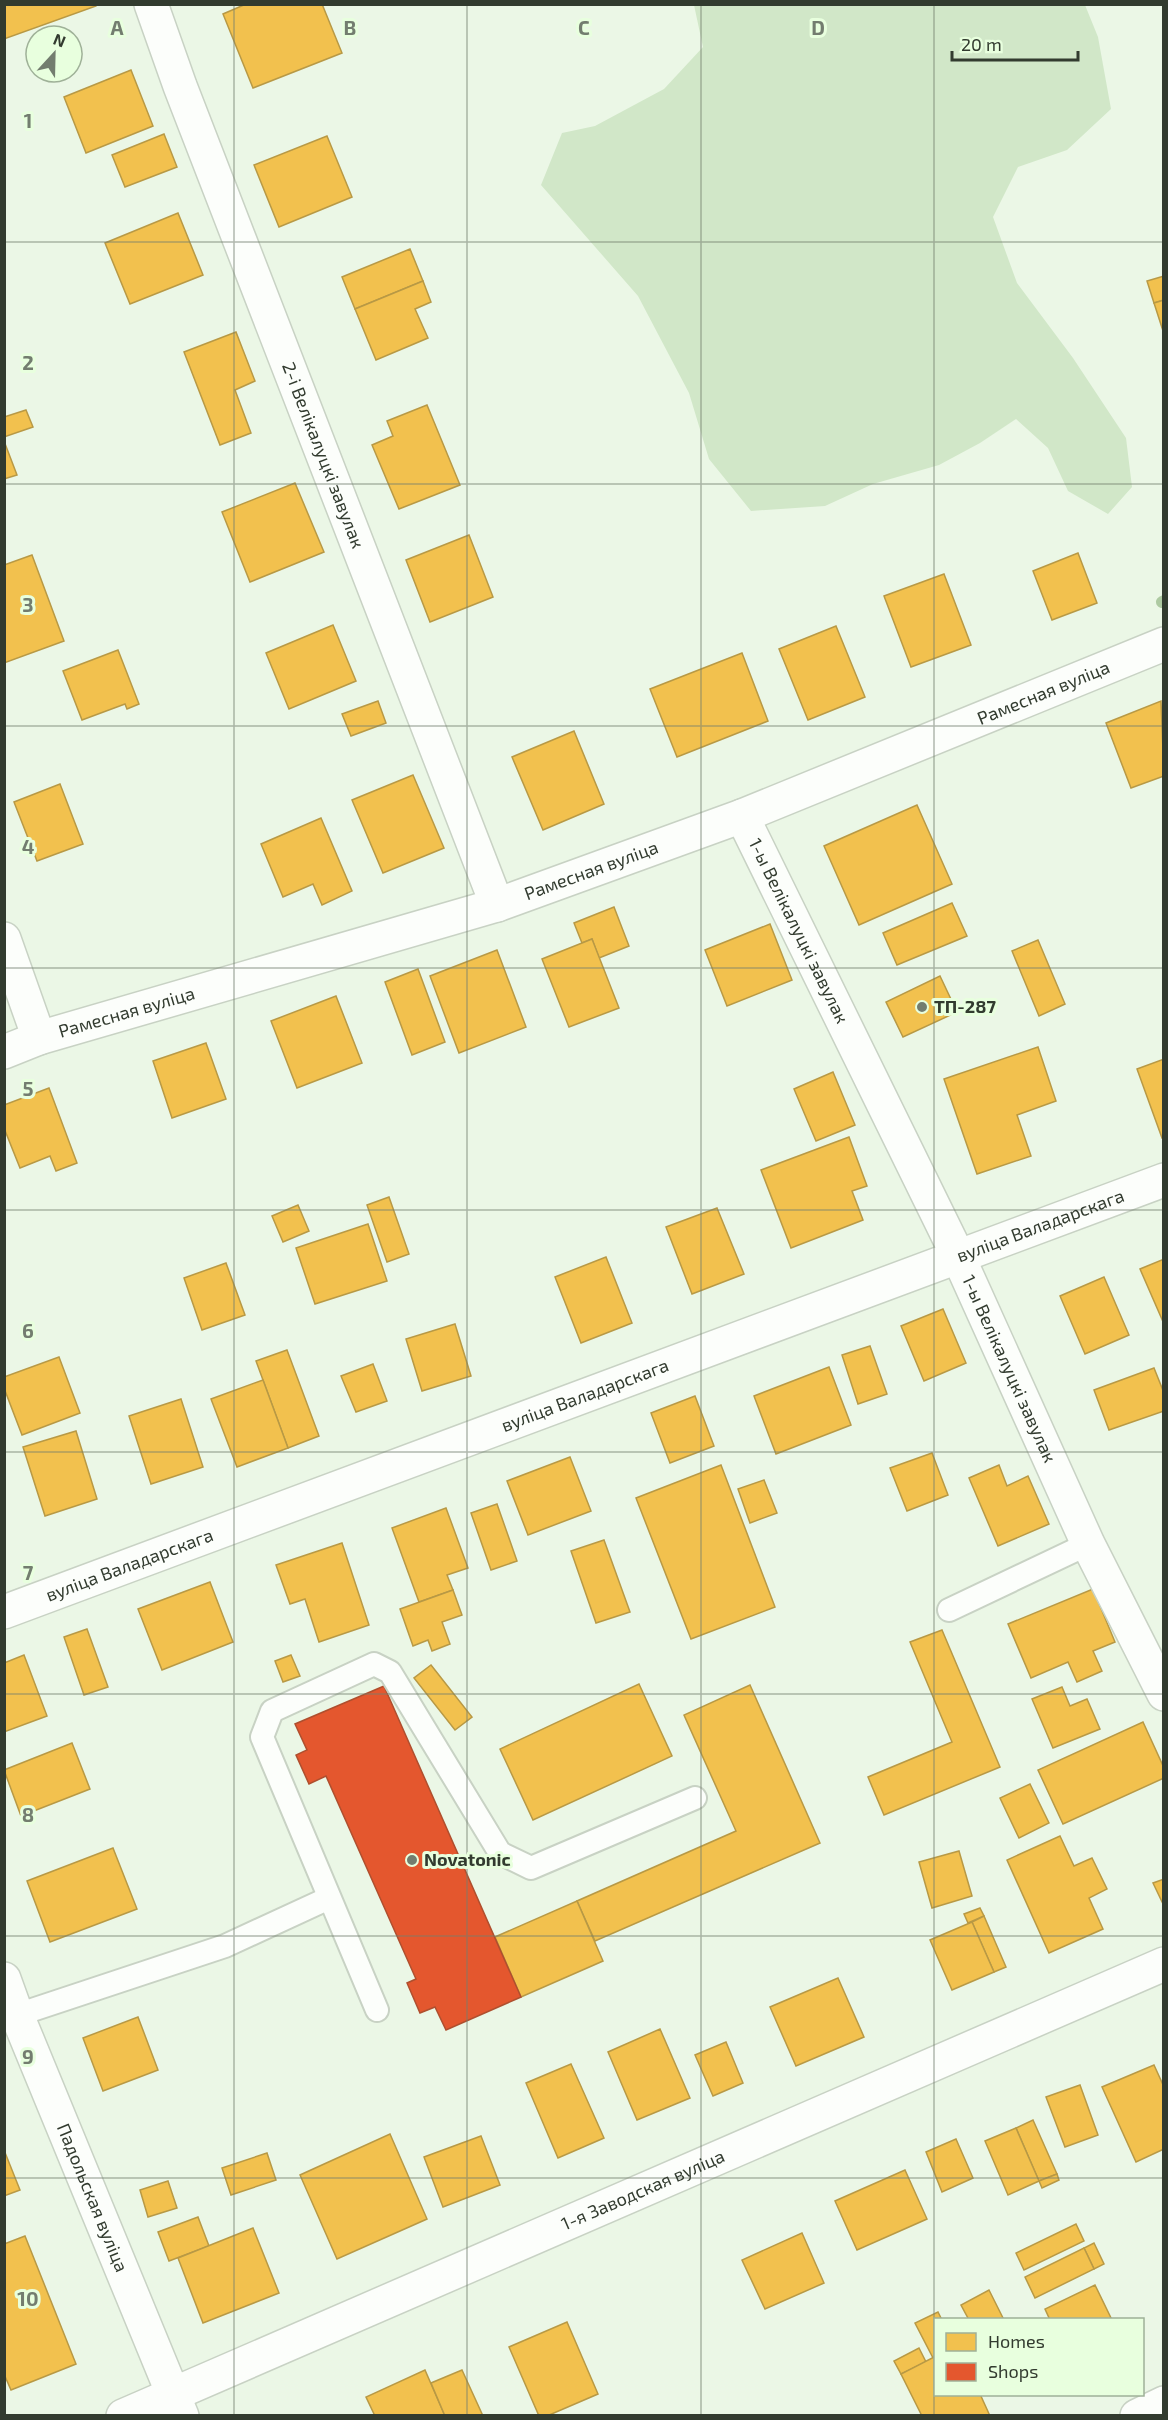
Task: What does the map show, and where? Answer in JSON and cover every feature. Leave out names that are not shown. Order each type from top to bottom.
[{"type":"street","name":"2-і Велікалуцкі завулак","points":[[151,4],[184,97],[497,905]]},
{"type":"street","name":"Рамесная вуліца","points":[[4,1052],[39,1038],[497,905],[742,816],[1164,644]]},
{"type":"street","name":"1-ы Велікалуцкі завулак","points":[[742,816],[958,1256],[1088,1544],[1164,1694]]},
{"type":"street","points":[[4,939],[39,1038]]},
{"type":"street","name":"вуліца Валадарскага","points":[[4,1612],[1164,1180]]},
{"type":"street","name":"1-я Заводская вуліца","points":[[123,2415],[177,2404],[1164,1964]]},
{"type":"street","name":"Падольская вуліца","points":[[4,1979],[11,2017],[177,2404]]},
{"type":"street","points":[[1137,2415],[1164,2403]]},
{"type":"lane","points":[[949,1610],[1088,1544]]},
{"type":"lane","points":[[378,2010],[262,1737],[272,1711],[374,1664],[390,1672],[500,1852],[531,1868],[695,1798]]},
{"type":"lane","points":[[11,2017],[225,1946],[329,1898]]},
{"type":"green space","points":[[694,5],[1085,5],[1098,37],[1111,109],[1067,150],[1018,167],[993,217],[1017,283],[1073,358],[1126,438],[1132,487],[1108,514],[1068,491],[1048,448],[1016,419],[980,443],[939,465],[873,484],[825,506],[751,511],[709,459],[689,393],[638,296],[541,185],[562,133],[595,126],[664,89],[703,47]]},
{"type":"building: Homes","points":[[4,4],[96,4],[96,6],[46,24],[24,24],[24,32],[4,39]]},
{"type":"building: Homes","points":[[246,4],[322,4],[342,53],[253,88],[223,14]]},
{"type":"building: Homes","points":[[131,70],[153,126],[86,153],[64,97]]},
{"type":"building: Homes","points":[[164,134],[177,167],[125,187],[112,155]]},
{"type":"building: Homes","points":[[327,136],[352,197],[279,227],[254,165]]},
{"type":"building: Homes","points":[[178,213],[203,275],[130,304],[105,243]]},
{"type":"building: Homes","points":[[410,249],[423,281],[355,309],[342,277]]},
{"type":"building: Homes","points":[[1164,276],[1164,300],[1154,303],[1147,281]]},
{"type":"building: Homes","points":[[423,281],[431,302],[415,309],[428,338],[376,360],[355,309]]},
{"type":"building: Homes","points":[[1164,300],[1164,334],[1154,303]]},
{"type":"building: Homes","points":[[236,332],[255,381],[235,390],[251,433],[220,445],[184,352]]},
{"type":"building: Homes","points":[[427,405],[460,485],[399,509],[372,445],[393,436],[387,421]]},
{"type":"building: Homes","points":[[26,410],[33,427],[4,437],[4,417]]},
{"type":"building: Homes","points":[[4,441],[17,475],[4,479]]},
{"type":"building: Homes","points":[[295,483],[324,552],[250,582],[222,512]]},
{"type":"building: Homes","points":[[469,535],[493,597],[430,622],[406,560]]},
{"type":"building: Homes","points":[[1078,553],[1097,603],[1052,620],[1033,571]]},
{"type":"building: Homes","points":[[32,555],[64,641],[4,663],[4,565]]},
{"type":"building: Homes","points":[[944,574],[971,645],[911,667],[884,596]]},
{"type":"building: Homes","points":[[333,625],[356,681],[289,709],[266,653]]},
{"type":"building: Homes","points":[[836,626],[865,697],[808,720],[779,649]]},
{"type":"building: Homes","points":[[118,650],[139,704],[127,709],[125,704],[82,720],[63,671]]},
{"type":"building: Homes","points":[[742,653],[768,721],[677,757],[650,689]]},
{"type":"building: Homes","points":[[378,701],[386,723],[351,736],[342,714]]},
{"type":"building: Homes","points":[[1161,701],[1164,776],[1131,788],[1106,723]]},
{"type":"building: Homes","points":[[574,731],[604,804],[543,830],[512,757]]},
{"type":"building: Homes","points":[[413,775],[444,848],[383,873],[352,800]]},
{"type":"building: Homes","points":[[60,784],[83,844],[37,861],[14,802]]},
{"type":"building: Homes","points":[[917,805],[952,884],[859,925],[824,846]]},
{"type":"building: Homes","points":[[321,818],[352,891],[322,905],[313,884],[283,897],[261,844]]},
{"type":"building: Homes","points":[[952,903],[967,936],[897,965],[883,933]]},
{"type":"building: Homes","points":[[614,907],[629,946],[599,958],[592,939],[582,943],[574,923]]},
{"type":"building: Homes","points":[[770,924],[792,980],[727,1006],[705,950]]},
{"type":"building: Homes","points":[[592,939],[619,1008],[569,1027],[542,959]]},
{"type":"building: Homes","points":[[1038,940],[1065,1004],[1039,1016],[1012,951]]},
{"type":"building: Homes","points":[[497,950],[526,1027],[459,1053],[430,976]]},
{"type":"building: Homes","points":[[418,969],[445,1042],[412,1055],[385,982]]},
{"type":"building: Homes","name":"ТП-287","points":[[940,976],[957,1012],[903,1037],[886,1002]]},
{"type":"building: Homes","points":[[336,996],[362,1063],[297,1088],[271,1021]]},
{"type":"building: Homes","points":[[206,1043],[226,1099],[172,1118],[153,1061]]},
{"type":"building: Homes","points":[[1038,1047],[1056,1101],[1017,1115],[1031,1156],[977,1174],[944,1079]]},
{"type":"building: Homes","points":[[1164,1059],[1164,1137],[1162,1138],[1137,1069]]},
{"type":"building: Homes","points":[[833,1072],[855,1125],[816,1141],[794,1089]]},
{"type":"building: Homes","points":[[49,1088],[77,1163],[56,1171],[50,1156],[20,1168],[4,1128],[4,1105]]},
{"type":"building: Homes","points":[[849,1137],[867,1186],[852,1191],[863,1220],[791,1248],[761,1170]]},
{"type":"building: Homes","points":[[389,1197],[409,1254],[387,1262],[367,1205]]},
{"type":"building: Homes","points":[[298,1205],[309,1231],[283,1242],[272,1216]]},
{"type":"building: Homes","points":[[717,1208],[744,1274],[692,1294],[666,1227]]},
{"type":"building: Homes","points":[[368,1224],[387,1281],[315,1304],[296,1248]]},
{"type":"building: Homes","points":[[606,1257],[632,1323],[581,1343],[555,1277]]},
{"type":"building: Homes","points":[[1164,1259],[1164,1324],[1140,1269]]},
{"type":"building: Homes","points":[[226,1263],[245,1315],[202,1330],[184,1278]]},
{"type":"building: Homes","points":[[1104,1277],[1129,1335],[1085,1354],[1060,1296]]},
{"type":"building: Homes","points":[[943,1309],[966,1363],[924,1381],[901,1326]]},
{"type":"building: Homes","points":[[455,1324],[471,1376],[422,1391],[406,1339]]},
{"type":"building: Homes","points":[[870,1346],[887,1394],[858,1404],[842,1355]]},
{"type":"building: Homes","points":[[287,1350],[319,1436],[288,1448],[256,1361]]},
{"type":"building: Homes","points":[[59,1357],[80,1413],[22,1435],[4,1388],[4,1377]]},
{"type":"building: Homes","points":[[373,1364],[387,1401],[356,1412],[341,1376]]},
{"type":"building: Homes","points":[[829,1367],[851,1425],[776,1454],[754,1396]]},
{"type":"building: Homes","points":[[1154,1368],[1164,1393],[1164,1411],[1109,1430],[1094,1390]]},
{"type":"building: Homes","points":[[263,1380],[288,1448],[237,1467],[211,1399]]},
{"type":"building: Homes","points":[[695,1396],[714,1446],[670,1463],[651,1413]]},
{"type":"building: Homes","points":[[181,1399],[203,1467],[151,1484],[129,1416]]},
{"type":"building: Homes","points":[[76,1431],[97,1499],[45,1516],[23,1447]]},
{"type":"building: Homes","points":[[932,1453],[948,1495],[907,1511],[890,1468]]},
{"type":"building: Homes","points":[[570,1457],[591,1511],[528,1535],[507,1481]]},
{"type":"building: Homes","points":[[721,1465],[775,1607],[691,1639],[636,1498]]},
{"type":"building: Homes","points":[[999,1465],[1007,1486],[1028,1476],[1049,1524],[998,1546],[969,1478]]},
{"type":"building: Homes","points":[[764,1480],[777,1513],[750,1523],[738,1489]]},
{"type":"building: Homes","points":[[497,1504],[517,1561],[491,1570],[471,1513]]},
{"type":"building: Homes","points":[[446,1508],[468,1568],[447,1575],[453,1590],[419,1602],[392,1528]]},
{"type":"building: Homes","points":[[604,1540],[630,1612],[596,1623],[571,1551]]},
{"type":"building: Homes","points":[[342,1543],[369,1625],[319,1642],[305,1599],[290,1604],[276,1565]]},
{"type":"building: Homes","points":[[210,1582],[233,1642],[162,1670],[138,1609]]},
{"type":"building: Homes","points":[[1093,1589],[1115,1642],[1093,1651],[1102,1671],[1077,1682],[1068,1662],[1031,1678],[1008,1624]]},
{"type":"building: Homes","points":[[453,1590],[462,1615],[442,1622],[450,1644],[432,1651],[428,1640],[413,1646],[400,1609]]},
{"type":"building: Homes","points":[[87,1629],[108,1687],[84,1695],[64,1637]]},
{"type":"building: Homes","points":[[942,1630],[1000,1767],[884,1815],[868,1777],[952,1742],[910,1642]]},
{"type":"building: Homes","points":[[24,1655],[47,1716],[4,1732],[4,1663]]},
{"type":"building: Homes","points":[[291,1655],[300,1676],[283,1682],[275,1661]]},
{"type":"building: Homes","points":[[431,1665],[472,1717],[455,1730],[414,1678]]},
{"type":"building: Homes","points":[[639,1684],[672,1756],[533,1820],[500,1749]]},
{"type":"building: Homes","points":[[750,1685],[820,1843],[595,1941],[577,1901],[736,1831],[684,1715]]},
{"type":"building: Homes","points":[[1062,1687],[1070,1706],[1087,1699],[1100,1729],[1053,1748],[1032,1699]]},
{"type":"building: Homes","points":[[1143,1722],[1164,1768],[1164,1778],[1063,1824],[1038,1770]]},
{"type":"building: Homes","points":[[72,1743],[90,1789],[21,1816],[4,1770]]},
{"type":"building: Homes","points":[[1030,1784],[1049,1823],[1019,1838],[1000,1798]]},
{"type":"building: Homes","points":[[1060,1836],[1074,1866],[1092,1858],[1107,1889],[1089,1898],[1103,1929],[1049,1953],[1007,1860]]},
{"type":"building: Homes","points":[[113,1848],[137,1909],[50,1942],[27,1881]]},
{"type":"building: Homes","points":[[959,1851],[972,1896],[932,1908],[919,1862]]},
{"type":"building: Homes","points":[[1164,1879],[1164,1906],[1153,1883]]},
{"type":"building: Homes","points":[[577,1901],[603,1961],[521,1997],[495,1937]]},
{"type":"building: Homes","points":[[980,1908],[984,1916],[968,1923],[964,1914]]},
{"type":"building: Homes","points":[[984,1916],[1006,1967],[994,1972],[972,1922]]},
{"type":"building: Homes","points":[[972,1922],[994,1972],[952,1990],[930,1940]]},
{"type":"building: Homes","points":[[838,1978],[864,2037],[796,2066],[770,2007]]},
{"type":"building: Homes","points":[[138,2017],[158,2070],[103,2091],[83,2038]]},
{"type":"building: Homes","points":[[660,2029],[690,2098],[637,2120],[608,2052]]},
{"type":"building: Homes","points":[[726,2042],[743,2083],[713,2096],[695,2055]]},
{"type":"building: Homes","points":[[571,2064],[604,2138],[558,2158],[526,2083]]},
{"type":"building: Homes","points":[[1154,2065],[1164,2087],[1164,2149],[1136,2162],[1102,2087]]},
{"type":"building: Homes","points":[[1080,2085],[1098,2135],[1065,2147],[1046,2097]]},
{"type":"building: Homes","points":[[1033,2120],[1057,2174],[1039,2181],[1016,2128]]},
{"type":"building: Homes","points":[[1016,2128],[1039,2181],[1008,2195],[985,2141]]},
{"type":"building: Homes","points":[[390,2134],[427,2219],[337,2259],[300,2175]]},
{"type":"building: Homes","points":[[481,2136],[500,2185],[443,2207],[424,2157]]},
{"type":"building: Homes","points":[[956,2139],[973,2178],[942,2192],[926,2152]]},
{"type":"building: Homes","points":[[4,2150],[20,2190],[4,2196]]},
{"type":"building: Homes","points":[[267,2153],[276,2180],[231,2195],[222,2168]]},
{"type":"building: Homes","points":[[905,2170],[927,2219],[857,2250],[835,2201]]},
{"type":"building: Homes","points":[[1057,2174],[1059,2180],[1042,2188],[1039,2181]]},
{"type":"building: Homes","points":[[168,2181],[177,2208],[148,2217],[140,2190]]},
{"type":"building: Homes","points":[[198,2217],[209,2246],[169,2261],[158,2232]]},
{"type":"building: Homes","points":[[1076,2224],[1084,2241],[1024,2270],[1016,2253]]},
{"type":"building: Homes","points":[[253,2228],[279,2293],[203,2323],[178,2258]]},
{"type":"building: Homes","points":[[802,2233],[824,2283],[765,2309],[742,2260]]},
{"type":"building: Homes","points":[[25,2236],[76,2364],[11,2390],[4,2374],[4,2244]]},
{"type":"building: Homes","points":[[1094,2243],[1104,2264],[1094,2269],[1084,2248]]},
{"type":"building: Homes","points":[[1084,2248],[1094,2269],[1035,2298],[1025,2277]]},
{"type":"building: Homes","points":[[1095,2285],[1111,2318],[1049,2318],[1045,2309]]},
{"type":"building: Homes","points":[[989,2290],[1003,2318],[968,2318],[961,2305]]},
{"type":"building: Homes","points":[[938,2312],[941,2318],[934,2318],[933,2358],[915,2323]]},
{"type":"building: Homes","points":[[567,2322],[598,2394],[547,2416],[539,2416],[509,2347]]},
{"type":"building: Homes","points":[[919,2348],[926,2362],[901,2374],[894,2361]]},
{"type":"building: Homes","points":[[934,2357],[934,2396],[981,2396],[990,2416],[922,2416],[901,2374]]},
{"type":"building: Homes","points":[[425,2370],[445,2416],[375,2416],[366,2397]]},
{"type":"building: Homes","points":[[462,2370],[483,2416],[445,2416],[431,2383]]},
{"type":"building: Shops","name":"Novatonic","points":[[384,1686],[521,1997],[446,2030],[435,2007],[420,2013],[407,1983],[416,1979],[326,1776],[309,1784],[296,1755],[307,1750],[295,1724]]},
{"type":"place","name":"ТП-287","points":[[922,1007]]},
{"type":"place","name":"Novatonic","points":[[412,1860]]}]
